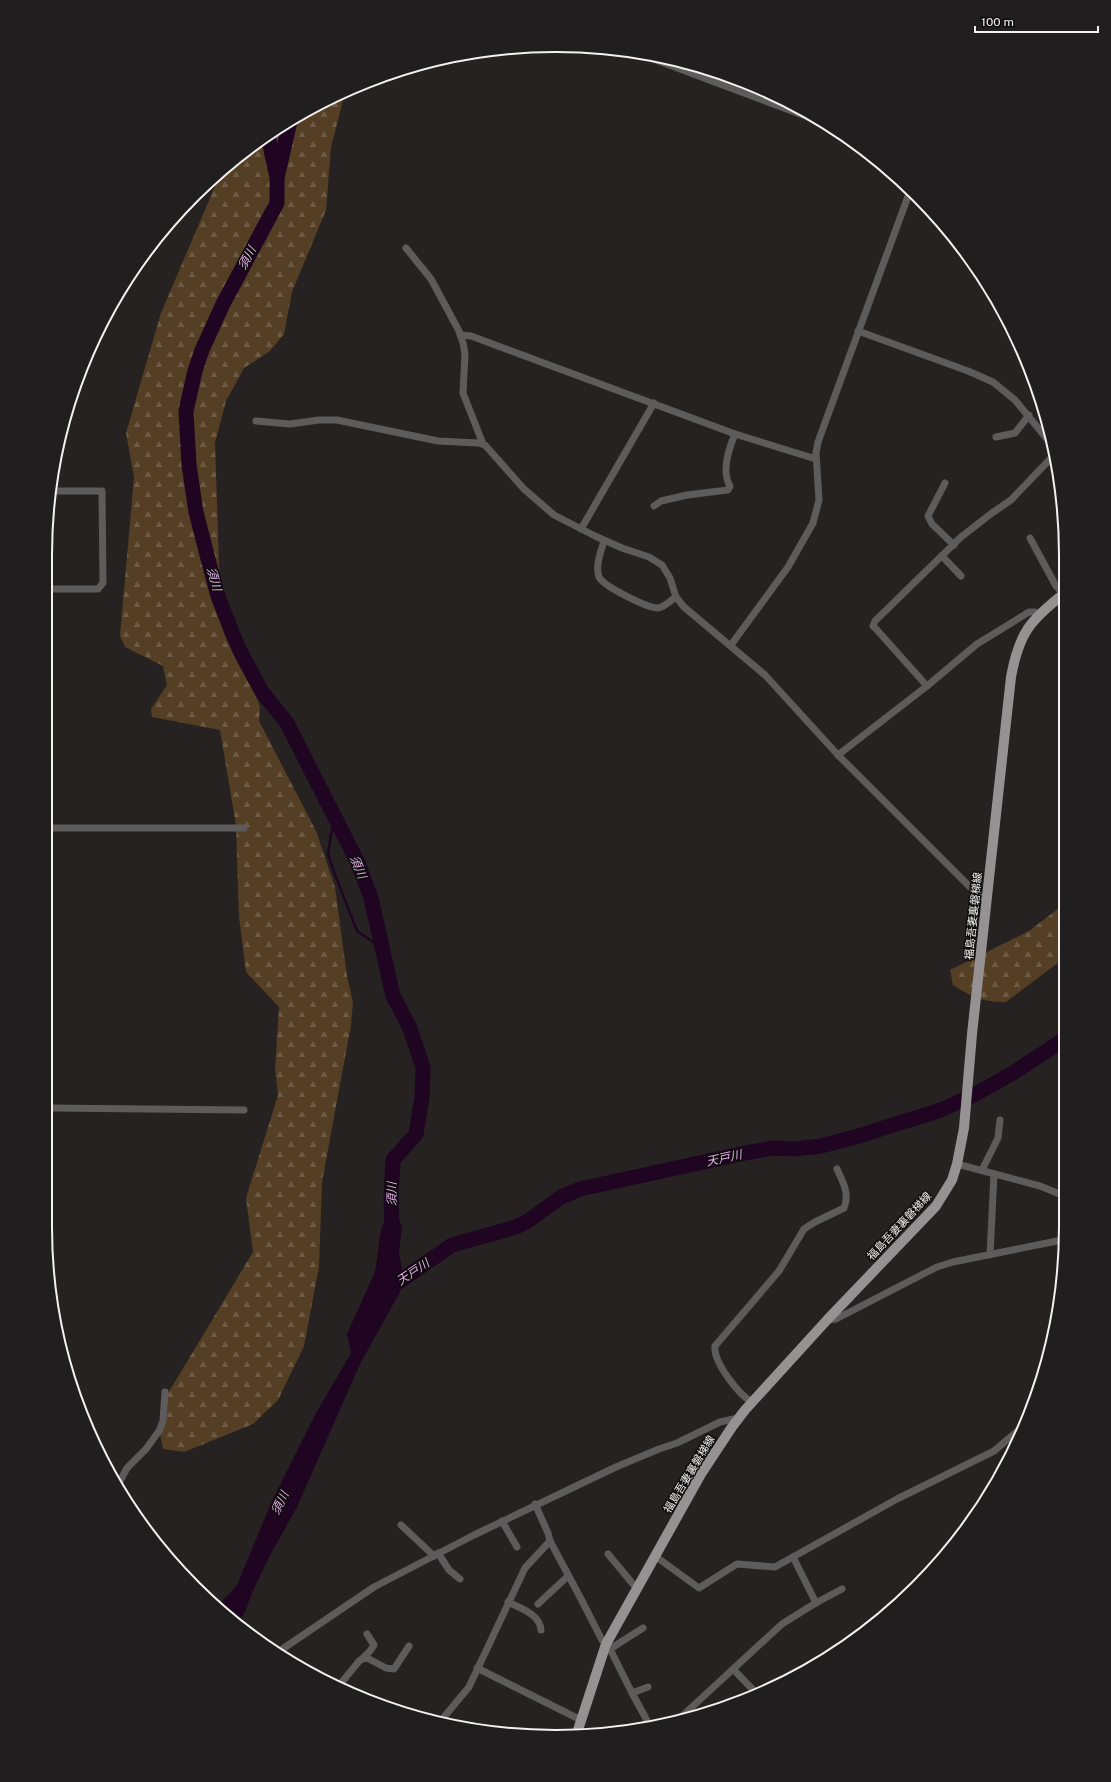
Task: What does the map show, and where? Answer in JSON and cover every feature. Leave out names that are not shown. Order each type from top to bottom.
[{"type":"main road","name":"福島吾妻裏磐梯線","points":[[578,1729],[608,1647],[638,1588],[702,1474],[738,1418],[827,1320],[936,1206],[949,1186],[958,1164],[964,1128],[972,1034],[1015,653],[1023,635],[1039,614],[1059,598]]},
{"type":"street","points":[[672,66],[790,110]]},
{"type":"street","points":[[731,645],[788,567],[813,523],[819,500],[816,459],[818,442],[908,196]]},
{"type":"street","points":[[406,248],[431,279],[460,335],[465,354],[463,393],[483,444]]},
{"type":"street","points":[[858,331],[982,377],[1008,394],[1029,415],[1044,433]]},
{"type":"street","points":[[460,335],[471,336],[735,434],[816,459]]},
{"type":"street","points":[[581,530],[654,403]]},
{"type":"street","points":[[996,438],[1015,433],[1029,415]]},
{"type":"street","points":[[256,421],[285,424],[337,420],[438,441],[483,444],[524,489],[546,509],[581,530],[604,541],[659,563],[668,574],[676,596],[684,607],[765,675],[838,755],[977,894],[987,900]]},
{"type":"street","points":[[654,506],[661,501],[687,495],[728,490],[730,486],[727,481],[727,459],[735,434]]},
{"type":"street","points":[[927,686],[873,626],[875,621],[976,524],[1011,500],[1049,460]]},
{"type":"street","points":[[944,483],[928,516],[932,524],[954,545]]},
{"type":"street","points":[[52,589],[98,589],[103,583],[102,491],[56,491]]},
{"type":"street","points":[[1030,538],[1059,589]]},
{"type":"street","points":[[604,541],[598,570],[599,576],[604,583],[631,598],[654,607],[664,606],[676,596]]},
{"type":"street","points":[[942,556],[961,576]]},
{"type":"street","points":[[838,755],[927,686],[977,644],[1029,612],[1039,614]]},
{"type":"street","points":[[52,828],[244,828]]},
{"type":"street","points":[[52,1108],[244,1110]]},
{"type":"street","points":[[982,1170],[998,1138],[1000,1120]]},
{"type":"street","points":[[958,1164],[1053,1190],[1059,1193]]},
{"type":"street","points":[[752,1402],[744,1398],[730,1382],[716,1356],[715,1346],[779,1270],[804,1229],[814,1222],[844,1208],[848,1200],[846,1189],[837,1168]]},
{"type":"street","points":[[990,1255],[994,1174]]},
{"type":"street","points":[[827,1320],[836,1319],[937,1268],[953,1262],[1059,1241]]},
{"type":"street","points":[[120,1480],[127,1468],[148,1446],[159,1431],[163,1421],[166,1392]]},
{"type":"street","points":[[282,1649],[374,1587],[535,1504],[627,1462],[677,1443],[720,1422],[738,1418]]},
{"type":"street","points":[[655,1556],[699,1588],[737,1564],[775,1567],[897,1499],[994,1451],[1014,1434]]},
{"type":"street","points":[[535,1504],[550,1541],[568,1576],[647,1721]]},
{"type":"street","points":[[502,1521],[517,1547]]},
{"type":"street","points":[[401,1525],[436,1555],[449,1570],[460,1579]]},
{"type":"street","points":[[442,1717],[468,1687],[525,1568],[550,1541]]},
{"type":"street","points":[[608,1554],[638,1588]]},
{"type":"street","points":[[793,1557],[816,1602]]},
{"type":"street","points":[[538,1604],[568,1576]]},
{"type":"street","points":[[685,1713],[782,1624],[816,1602],[842,1589]]},
{"type":"street","points":[[508,1602],[533,1615],[541,1630]]},
{"type":"street","points":[[608,1647],[643,1628]]},
{"type":"street","points":[[342,1682],[374,1645],[367,1634]]},
{"type":"street","points":[[360,1660],[367,1658],[386,1668],[394,1669],[409,1646]]},
{"type":"street","points":[[477,1668],[581,1720]]},
{"type":"street","points":[[733,1669],[753,1690]]},
{"type":"street","points":[[632,1693],[648,1687]]},
{"type":"green space","points":[[343,99],[331,147],[326,210],[292,292],[284,334],[270,351],[244,368],[226,401],[215,443],[220,594],[260,707],[259,721],[316,831],[335,887],[347,976],[353,1002],[351,1025],[322,1182],[319,1267],[304,1346],[278,1400],[253,1424],[184,1452],[163,1449],[160,1434],[167,1395],[253,1252],[246,1198],[278,1095],[275,1069],[279,1007],[246,972],[239,917],[236,825],[220,730],[152,717],[151,709],[167,685],[163,666],[125,647],[120,636],[134,477],[126,433],[161,313],[216,184],[249,156],[276,137],[304,119]]},
{"type":"green space","points":[[1059,908],[1059,962],[1006,1002],[978,998],[953,985],[950,970],[1029,931]]},
{"type":"water","points":[[393,1201],[402,1228],[399,1251],[402,1270],[400,1292],[360,1364],[297,1507],[268,1559],[244,1614],[240,1618],[221,1603],[237,1585],[272,1501],[316,1413],[351,1353],[347,1334],[375,1272],[381,1230]]},
{"type":"waterway","name":"須川","points":[[288,129],[277,178],[277,203],[223,304],[202,350],[195,371],[186,411],[189,465],[196,512],[207,555],[218,596],[233,635],[262,692],[287,723],[358,863],[371,898],[393,996],[409,1026],[423,1067],[422,1097],[416,1134],[393,1160],[391,1196],[392,1226]]},
{"type":"waterway","points":[[269,142],[276,173]]},
{"type":"waterway","points":[[334,816],[328,854],[334,872],[357,931],[382,948]]},
{"type":"waterway","name":"天戸川","points":[[390,1288],[452,1245],[516,1227],[528,1221],[561,1197],[580,1189],[745,1153],[773,1148],[794,1149],[821,1146],[855,1137],[941,1110],[974,1095],[1013,1073],[1059,1043]]}]
